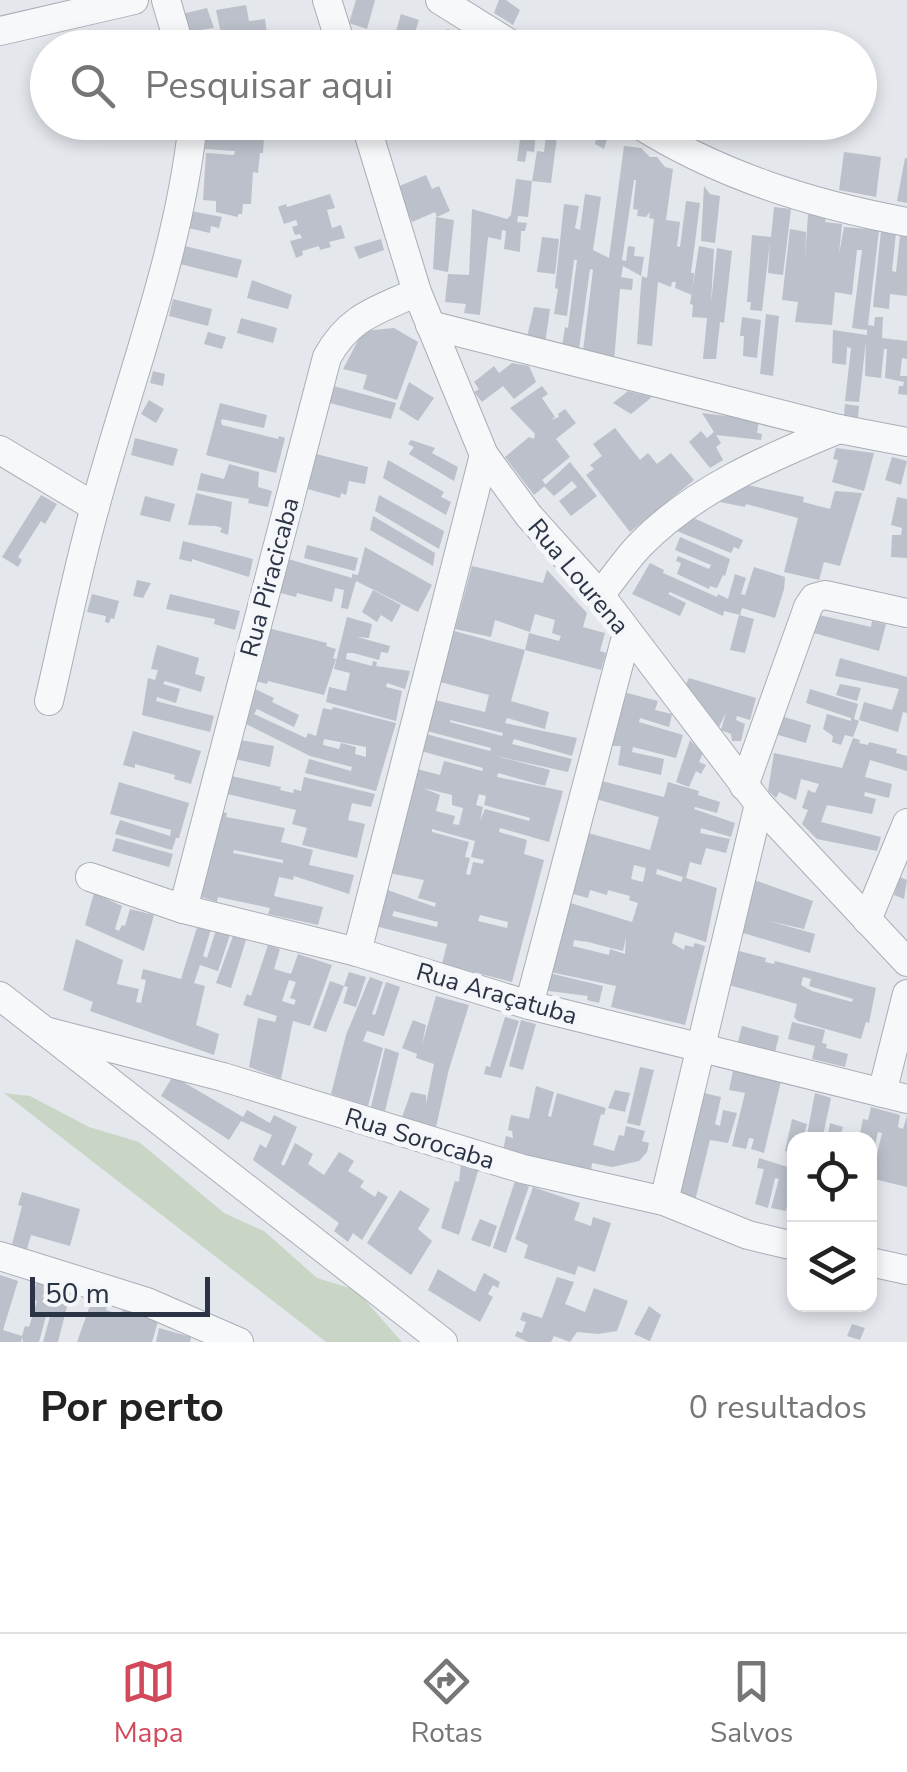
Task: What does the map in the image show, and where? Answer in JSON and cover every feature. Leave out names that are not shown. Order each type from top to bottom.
[{"type":"street","points":[[0,31],[134,0]]},
{"type":"street","points":[[166,0],[175,30]]},
{"type":"street","points":[[327,0],[336,30]]},
{"type":"street","points":[[440,0],[488,30]]},
{"type":"street","points":[[49,701],[95,507],[174,229],[190,140]]},
{"type":"street","name":"Rua Lourena","points":[[371,140],[417,292],[484,454],[529,516],[600,595],[752,795],[907,962]]},
{"type":"street","points":[[668,140],[713,165],[780,192],[907,222]]},
{"type":"street","name":"Rua Piracicaba","points":[[182,909],[327,357],[339,336],[356,320],[417,292]]},
{"type":"street","points":[[430,325],[839,430],[907,442]]},
{"type":"street","points":[[600,595],[638,548],[706,494],[762,460],[839,430]]},
{"type":"street","points":[[0,450],[95,507]]},
{"type":"street","points":[[357,952],[484,454]]},
{"type":"street","points":[[664,1201],[702,1048],[752,795],[808,607],[814,598],[825,595],[907,613]]},
{"type":"street","points":[[529,1004],[626,634]]},
{"type":"street","points":[[867,920],[907,823]]},
{"type":"street","name":"Rua Araçatuba","points":[[90,877],[182,909],[357,952],[529,1004],[894,1096]]},
{"type":"street","points":[[894,1096],[907,994]]},
{"type":"street","points":[[0,996],[443,1342]]},
{"type":"street","name":"Rua Sorocaba","points":[[45,1031],[223,1077],[522,1169],[664,1201],[748,1235],[787,1244]]},
{"type":"street","points":[[0,1256],[148,1302],[239,1342]]},
{"type":"street","points":[[877,1264],[907,1270]]},
{"type":"green space","points":[[4,1093],[30,1096],[89,1127],[139,1142],[224,1213],[264,1231],[317,1278],[356,1290],[402,1342],[326,1342]]},
{"type":"building","points":[[356,0],[375,0],[367,29],[349,23]]},
{"type":"building","points":[[499,0],[506,0],[520,10],[513,25],[494,13]]},
{"type":"building","points":[[246,5],[249,21],[265,19],[266,30],[220,30],[216,10]]},
{"type":"building","points":[[207,8],[214,28],[186,30],[182,14]]},
{"type":"building","points":[[401,14],[419,20],[416,30],[396,30]]},
{"type":"building","points":[[206,140],[264,140],[258,173],[253,172],[251,204],[243,204],[238,217],[216,212],[216,201],[203,200],[206,153],[234,155],[235,151],[205,149]]},
{"type":"building","points":[[520,140],[535,140],[534,152],[527,151],[525,162],[517,161]]},
{"type":"building","points":[[545,140],[557,140],[551,183],[532,181],[537,151],[544,152]]},
{"type":"building","points":[[596,140],[607,140],[604,149],[595,144]]},
{"type":"building","points":[[624,146],[641,148],[673,169],[666,220],[680,222],[677,246],[680,247],[686,201],[700,203],[692,295],[675,288],[676,282],[671,287],[658,282],[652,346],[637,344],[642,276],[647,278],[654,219],[649,218],[650,212],[646,217],[637,216],[638,210],[633,209],[634,180],[622,260],[626,261],[628,246],[635,247],[634,256],[644,257],[641,276],[623,266],[621,277],[633,279],[632,290],[620,289],[614,361],[583,351],[593,270],[590,269],[579,349],[562,346],[577,260],[567,316],[554,314],[558,289],[555,288],[564,204],[579,206],[575,228],[580,230],[585,194],[601,197],[593,250],[609,258]]},
{"type":"building","points":[[844,152],[881,157],[876,197],[839,190]]},
{"type":"building","points":[[907,158],[907,203],[897,201]]},
{"type":"building","points":[[426,175],[432,189],[439,186],[450,211],[437,217],[435,212],[412,222],[397,187]]},
{"type":"building","points":[[516,179],[532,181],[528,217],[518,216],[517,222],[527,223],[525,231],[521,231],[520,252],[504,249],[506,231],[502,230],[501,240],[488,237],[480,315],[464,313],[466,304],[445,302],[448,274],[469,275],[472,209],[507,219],[511,215]]},
{"type":"building","points":[[704,186],[710,194],[720,196],[715,243],[701,241]]},
{"type":"building","points":[[330,194],[335,208],[327,210],[332,228],[341,225],[345,238],[329,242],[331,247],[302,251],[303,255],[296,258],[290,241],[302,238],[295,235],[292,227],[298,225],[296,220],[284,224],[278,207]]},
{"type":"building","points":[[774,207],[791,209],[783,275],[768,273],[770,241],[762,311],[750,310],[751,302],[747,302],[752,235],[771,237]]},
{"type":"building","points":[[191,211],[222,217],[219,228],[211,226],[210,233],[188,228]]},
{"type":"building","points":[[808,214],[842,224],[839,254],[844,227],[879,230],[868,325],[874,326],[875,317],[883,317],[882,338],[907,341],[907,359],[902,358],[900,376],[907,376],[907,395],[898,394],[904,382],[885,378],[887,349],[881,378],[865,376],[866,341],[859,402],[845,401],[851,348],[847,347],[846,365],[832,363],[833,330],[867,335],[867,330],[852,328],[862,250],[857,250],[852,295],[835,292],[832,325],[795,322],[798,302],[782,300],[790,229],[806,232],[805,260]]},
{"type":"building","points":[[436,217],[454,220],[448,272],[433,269]]},
{"type":"building","points":[[881,231],[896,233],[892,271],[896,272],[900,236],[907,237],[907,296],[890,294],[889,309],[873,307]]},
{"type":"building","points":[[542,237],[559,239],[555,274],[537,272]]},
{"type":"building","points":[[381,239],[384,250],[359,259],[354,247]]},
{"type":"building","points":[[185,246],[242,260],[237,278],[180,264]]},
{"type":"building","points":[[699,246],[714,249],[711,303],[717,248],[732,251],[716,359],[703,359],[707,318],[692,317],[690,304]]},
{"type":"building","points":[[252,280],[292,295],[288,309],[247,298]]},
{"type":"building","points":[[173,299],[212,309],[208,326],[169,316]]},
{"type":"building","points":[[534,307],[550,309],[545,344],[527,337]]},
{"type":"building","points":[[766,314],[779,316],[773,376],[760,374]]},
{"type":"building","points":[[742,317],[761,320],[757,358],[743,356]]},
{"type":"building","points":[[241,318],[277,328],[273,343],[237,333]]},
{"type":"building","points":[[394,328],[418,342],[397,400],[363,389],[367,375],[343,369],[363,331]]},
{"type":"building","points":[[208,332],[226,337],[222,349],[204,344]]},
{"type":"building","points":[[512,363],[529,366],[536,382],[514,399],[503,386],[482,402],[474,392],[479,389],[474,382],[494,366],[499,373]]},
{"type":"building","points":[[153,371],[165,374],[163,386],[150,383]]},
{"type":"building","points":[[409,382],[434,398],[418,421],[399,409]]},
{"type":"building","points":[[330,385],[396,403],[391,419],[326,402]]},
{"type":"building","points":[[542,386],[548,394],[542,398],[555,417],[551,420],[559,417],[565,409],[576,423],[556,439],[570,457],[542,480],[546,485],[534,495],[505,457],[529,437],[534,439],[535,434],[510,408]]},
{"type":"building","points":[[628,391],[652,397],[631,414],[613,403]]},
{"type":"building","points":[[149,400],[164,409],[156,423],[141,414]]},
{"type":"building","points":[[220,403],[267,415],[264,428],[222,419],[221,422],[285,438],[276,473],[206,455]]},
{"type":"building","points":[[845,404],[859,406],[858,418],[844,416]]},
{"type":"building","points":[[702,413],[759,420],[757,433],[762,434],[761,440],[716,435],[721,443],[716,447],[723,460],[710,468],[689,442],[701,431],[707,438],[714,432]]},
{"type":"building","points":[[615,428],[640,460],[648,453],[657,464],[671,453],[694,480],[630,532],[586,475],[594,469],[590,465],[602,456],[593,444]]},
{"type":"building","points":[[135,438],[178,449],[173,466],[131,455]]},
{"type":"building","points":[[411,440],[435,448],[432,453],[458,467],[454,481],[409,454],[414,447],[408,444]]},
{"type":"building","points":[[836,448],[874,453],[864,491],[832,482],[838,460],[833,459]]},
{"type":"building","points":[[312,453],[368,467],[365,484],[349,481],[346,495],[341,493],[340,498],[304,488]]},
{"type":"building","points":[[892,457],[907,461],[901,485],[885,480]]},
{"type":"building","points":[[388,460],[444,492],[441,497],[451,502],[446,515],[383,478]]},
{"type":"building","points":[[570,462],[597,496],[571,516],[559,501],[577,487],[572,481],[554,496],[544,486]]},
{"type":"building","points":[[229,464],[259,472],[258,487],[272,491],[268,507],[248,503],[249,499],[197,490],[201,473],[224,479]]},
{"type":"building","points":[[742,484],[804,497],[803,502],[830,509],[835,491],[862,493],[840,566],[824,562],[819,580],[784,572],[798,518],[746,504],[745,507],[720,502]]},
{"type":"building","points":[[196,493],[232,502],[228,535],[216,526],[188,525]]},
{"type":"building","points":[[41,495],[57,504],[18,557],[22,560],[18,567],[2,557]]},
{"type":"building","points":[[379,495],[444,531],[439,549],[375,511]]},
{"type":"building","points":[[145,496],[175,504],[170,522],[140,515]]},
{"type":"building","points":[[897,497],[907,499],[907,558],[891,557],[892,535],[901,535],[902,528],[891,525]]},
{"type":"building","points":[[373,516],[435,553],[433,566],[370,530]]},
{"type":"building","points":[[689,516],[743,540],[739,549],[734,547],[731,553],[672,529]]},
{"type":"building","points":[[680,537],[730,559],[717,588],[709,589],[677,574],[681,563],[676,561],[678,556],[709,569],[711,565],[675,550]]},
{"type":"building","points":[[183,541],[253,559],[249,577],[192,559],[179,559]]},
{"type":"building","points":[[307,545],[358,558],[355,571],[304,558]]},
{"type":"building","points":[[365,547],[432,585],[418,612],[356,581],[348,609],[341,608],[344,590],[335,588],[332,602],[277,592],[285,558],[352,578],[352,574],[358,575]]},
{"type":"building","points":[[650,563],[663,573],[728,599],[735,574],[746,578],[741,594],[745,595],[754,567],[785,577],[775,618],[742,608],[740,615],[724,611],[723,616],[670,592],[686,603],[680,616],[632,594]]},
{"type":"building","points":[[472,566],[543,583],[547,570],[587,613],[583,627],[605,633],[600,651],[606,653],[601,670],[525,650],[529,633],[559,641],[561,636],[552,633],[555,620],[535,614],[530,632],[495,620],[491,637],[455,629]]},
{"type":"building","points":[[137,580],[151,583],[143,598],[133,596]]},
{"type":"building","points":[[373,590],[401,605],[392,622],[381,615],[377,622],[362,612]]},
{"type":"building","points":[[92,594],[119,601],[109,623],[105,622],[106,616],[87,612]]},
{"type":"building","points":[[170,594],[240,611],[235,630],[214,624],[215,619],[166,609]]},
{"type":"building","points":[[815,614],[871,627],[872,621],[886,624],[879,651],[810,632]]},
{"type":"building","points":[[739,615],[754,619],[745,653],[730,650]]},
{"type":"building","points":[[347,617],[372,624],[369,638],[357,637],[390,646],[388,653],[381,652],[379,660],[353,653],[347,653],[346,659],[372,666],[373,661],[376,666],[410,671],[405,689],[387,683],[386,687],[402,691],[396,721],[326,702],[329,687],[346,691],[350,673],[334,669]]},
{"type":"building","points":[[268,628],[327,643],[326,646],[336,649],[324,695],[255,681]]},
{"type":"building","points":[[454,631],[525,650],[511,701],[549,712],[545,729],[507,718],[505,723],[577,738],[572,756],[514,739],[512,744],[572,759],[568,772],[496,756],[550,770],[545,786],[498,773],[497,777],[563,791],[549,842],[500,828],[499,832],[527,840],[524,854],[544,860],[512,982],[442,964],[447,944],[375,926],[385,889],[435,907],[436,903],[418,898],[424,880],[389,873],[417,769],[440,775],[444,761],[482,771],[483,768],[421,751],[426,734],[490,751],[491,748],[427,731],[435,700],[485,712],[489,695],[440,682]],"holes":[[[450,720],[503,733],[502,736]],[[423,788],[452,795],[452,805],[463,808],[459,825],[453,824],[455,816],[436,811],[440,795]],[[479,794],[486,796],[484,805],[530,818],[529,821],[485,809],[480,821],[483,807],[476,805]],[[432,832],[475,841],[471,857],[484,860],[483,864],[473,862],[470,875],[466,874],[469,842]],[[394,911],[438,922],[437,927],[392,916]],[[480,915],[508,922],[507,928],[478,921]]]},
{"type":"building","points":[[157,645],[199,658],[195,674],[205,677],[201,692],[165,681],[163,684],[180,689],[176,703],[157,697],[156,701],[214,716],[210,732],[142,715],[148,678],[155,680],[158,670],[151,669]]},
{"type":"building","points":[[840,658],[907,677],[907,713],[903,712],[898,732],[859,720],[864,702],[892,710],[899,689],[835,676]]},
{"type":"building","points":[[689,678],[756,698],[750,720],[737,716],[736,720],[745,724],[741,741],[732,741],[731,734],[721,730],[726,713],[719,727],[686,684]]},
{"type":"building","points":[[840,684],[861,688],[857,701],[836,695]]},
{"type":"building","points":[[255,689],[299,715],[294,727],[257,709],[254,714],[306,738],[308,733],[316,736],[323,708],[396,723],[376,791],[305,773],[309,759],[351,771],[352,767],[310,756],[244,723]],"holes":[[[324,739],[366,747],[366,757],[355,754],[356,747],[341,743],[339,749],[323,745]]]},
{"type":"building","points":[[810,689],[858,704],[854,719],[859,721],[853,737],[845,735],[841,745],[832,742],[833,736],[823,729],[827,714],[851,718],[806,703]]},
{"type":"building","points":[[619,691],[658,701],[655,710],[672,714],[669,727],[640,718],[639,722],[683,735],[676,758],[633,747],[632,752],[664,759],[661,775],[618,765],[621,746],[605,746]]},
{"type":"building","points":[[781,716],[811,725],[806,743],[775,734]]},
{"type":"building","points":[[133,731],[201,751],[191,784],[174,779],[175,775],[135,764],[135,768],[123,765]]},
{"type":"building","points":[[853,738],[859,743],[897,749],[896,753],[907,756],[907,771],[870,760],[865,777],[892,784],[889,798],[865,792],[864,796],[876,799],[872,814],[827,805],[821,822],[881,837],[877,851],[817,839],[802,824],[808,810],[802,808],[808,790],[815,793],[819,784],[801,779],[796,800],[779,792],[776,798],[768,791],[774,753],[842,768]]},
{"type":"building","points":[[240,740],[274,746],[270,767],[235,759]]},
{"type":"building","points":[[690,740],[703,753],[699,762],[706,765],[701,774],[696,771],[689,787],[676,782]]},
{"type":"building","points":[[227,775],[293,793],[294,789],[301,791],[304,777],[375,794],[371,807],[352,803],[348,820],[365,824],[357,858],[302,845],[307,828],[292,824],[296,810],[223,793]]},
{"type":"building","points":[[594,779],[664,797],[668,782],[720,802],[717,813],[694,809],[735,823],[731,837],[701,828],[700,833],[730,839],[726,853],[706,848],[701,865],[690,862],[686,878],[717,888],[706,942],[675,932],[672,943],[684,950],[685,945],[693,947],[695,943],[705,946],[685,1025],[611,1007],[616,986],[546,971],[564,901],[632,922],[638,903],[629,900],[630,896],[608,890],[607,895],[590,890],[588,898],[573,894],[575,886],[567,884],[581,831],[650,850],[659,817],[589,797]],"holes":[[[634,865],[646,868],[643,882],[631,879]],[[657,869],[683,877],[681,882],[656,874]],[[626,937],[625,954],[610,949],[609,955],[573,946],[574,940],[623,951]]]},
{"type":"building","points":[[119,782],[189,803],[172,850],[115,834],[120,820],[170,836],[171,830],[110,814]]},
{"type":"building","points":[[218,811],[227,813],[226,817],[285,828],[281,842],[313,850],[309,865],[354,875],[349,894],[294,876],[293,880],[279,877],[274,896],[323,907],[318,925],[268,914],[270,908],[198,896]],"holes":[[[234,850],[283,863],[233,853]]]},
{"type":"building","points":[[116,838],[173,854],[169,867],[112,851]]},
{"type":"building","points":[[900,877],[907,880],[904,899],[894,895]]},
{"type":"building","points":[[754,880],[813,901],[804,929],[769,921],[815,934],[810,953],[740,932]]},
{"type":"building","points":[[94,893],[122,906],[115,929],[119,931],[125,926],[130,909],[154,915],[144,951],[85,925]]},
{"type":"building","points":[[198,924],[211,929],[203,956],[207,958],[216,930],[230,935],[218,971],[200,965],[194,983],[205,986],[196,1025],[219,1034],[214,1055],[90,1011],[93,1002],[63,990],[76,939],[123,960],[117,984],[139,989],[136,1002],[141,1003],[146,980],[141,979],[143,969],[181,979]]},
{"type":"building","points":[[233,936],[246,940],[231,988],[216,983]]},
{"type":"building","points":[[268,945],[280,949],[274,969],[291,974],[298,954],[332,965],[310,1026],[293,1021],[281,1079],[249,1067],[258,1018],[275,1022],[277,1016],[243,1005],[247,994],[251,996]],"holes":[[[289,980],[296,982],[290,998],[296,1000],[294,1005],[282,1001]]]},
{"type":"building","points":[[739,951],[766,958],[765,962],[775,961],[876,988],[869,1023],[866,1022],[861,1039],[798,1021],[794,1017],[797,1004],[725,984]],"holes":[[[803,977],[811,979],[809,986],[853,999],[852,1002],[801,985]]]},
{"type":"building","points":[[349,972],[366,977],[356,1007],[343,1003]]},
{"type":"building","points":[[545,972],[603,986],[599,1003],[587,1000],[588,996],[541,990]]},
{"type":"building","points":[[370,977],[383,982],[372,1014],[375,1015],[386,982],[400,987],[384,1036],[367,1031],[363,1041],[383,1048],[368,1106],[331,1094],[346,1035]]},
{"type":"building","points":[[330,981],[344,986],[326,1032],[313,1028]]},
{"type":"building","points":[[436,996],[469,1005],[436,1127],[402,1117],[411,1092],[426,1095],[426,1104],[434,1064],[402,1048],[413,1020],[426,1025],[422,1045]]},
{"type":"building","points":[[505,1017],[519,1021],[501,1078],[484,1074],[486,1066],[490,1067]]},
{"type":"building","points":[[521,1020],[536,1024],[523,1070],[509,1066]]},
{"type":"building","points":[[792,1022],[825,1030],[822,1043],[827,1044],[826,1048],[848,1054],[845,1067],[812,1059],[815,1046],[788,1039]]},
{"type":"building","points":[[742,1026],[779,1036],[775,1052],[738,1042]]},
{"type":"building","points":[[385,1048],[399,1053],[385,1111],[371,1107]]},
{"type":"building","points":[[640,1067],[654,1070],[640,1126],[627,1123]]},
{"type":"building","points":[[733,1071],[781,1081],[764,1153],[751,1149],[754,1139],[749,1138],[746,1149],[732,1146],[745,1093],[729,1090]]},
{"type":"building","points":[[173,1076],[243,1117],[247,1110],[270,1123],[274,1115],[297,1127],[281,1164],[284,1166],[295,1143],[313,1154],[308,1164],[324,1175],[339,1152],[354,1161],[348,1171],[364,1181],[360,1187],[375,1197],[378,1191],[388,1197],[362,1240],[353,1233],[348,1242],[334,1231],[339,1223],[253,1160],[260,1144],[266,1148],[272,1135],[241,1121],[229,1140],[161,1096]]},
{"type":"building","points":[[536,1086],[554,1092],[548,1116],[551,1117],[557,1093],[606,1108],[593,1145],[614,1151],[626,1126],[645,1131],[642,1141],[649,1143],[647,1152],[639,1161],[612,1167],[592,1163],[591,1171],[503,1150],[506,1136],[513,1138],[508,1130],[511,1115],[529,1119]]},
{"type":"building","points":[[615,1090],[630,1093],[625,1112],[608,1108]]},
{"type":"building","points":[[700,1092],[721,1097],[715,1124],[720,1126],[723,1110],[737,1113],[728,1143],[710,1140],[695,1201],[676,1194]]},
{"type":"building","points":[[815,1093],[831,1098],[824,1132],[808,1132]]},
{"type":"building","points":[[871,1107],[900,1115],[898,1127],[903,1129],[907,1116],[907,1187],[877,1180],[882,1133],[878,1132],[877,1136],[877,1132],[860,1132],[863,1119],[868,1120]]},
{"type":"building","points":[[792,1119],[807,1124],[805,1132],[789,1132]]},
{"type":"building","points":[[830,1123],[843,1127],[842,1132],[828,1132]]},
{"type":"building","points":[[759,1158],[787,1167],[786,1211],[771,1208],[779,1179],[775,1178],[768,1208],[755,1204],[764,1169],[757,1168]]},
{"type":"building","points":[[461,1163],[479,1168],[459,1235],[441,1228],[455,1181],[459,1182]]},
{"type":"building","points":[[515,1181],[529,1186],[506,1253],[493,1248]]},
{"type":"building","points":[[533,1187],[580,1203],[574,1220],[591,1226],[593,1217],[611,1223],[595,1272],[578,1266],[575,1275],[524,1258],[528,1245],[515,1239]]},
{"type":"building","points":[[400,1190],[430,1209],[418,1229],[432,1241],[411,1275],[367,1243]]},
{"type":"building","points":[[22,1192],[80,1209],[70,1246],[31,1235],[27,1249],[12,1244]]},
{"type":"building","points":[[480,1219],[497,1226],[490,1247],[471,1240]]},
{"type":"building","points":[[438,1269],[475,1292],[484,1273],[500,1282],[488,1294],[493,1297],[480,1322],[428,1290]]},
{"type":"building","points":[[0,1275],[18,1281],[3,1330],[22,1336],[37,1301],[32,1299],[37,1280],[71,1291],[58,1342],[43,1342],[51,1313],[47,1312],[39,1342],[23,1342],[22,1337],[21,1342],[0,1342]]},
{"type":"building","points":[[557,1277],[574,1282],[565,1304],[585,1312],[594,1288],[628,1301],[617,1331],[577,1332],[570,1342],[554,1336],[551,1342],[528,1342],[515,1336],[517,1331],[522,1333],[526,1322],[520,1320],[523,1312],[542,1318]]},
{"type":"building","points":[[93,1297],[108,1302],[106,1310],[121,1315],[124,1307],[159,1318],[152,1342],[77,1342]]},
{"type":"building","points":[[649,1306],[661,1315],[650,1341],[634,1334]]},
{"type":"building","points":[[852,1324],[865,1328],[860,1340],[847,1336]]},
{"type":"building","points":[[159,1328],[191,1337],[190,1342],[156,1342]]}]
